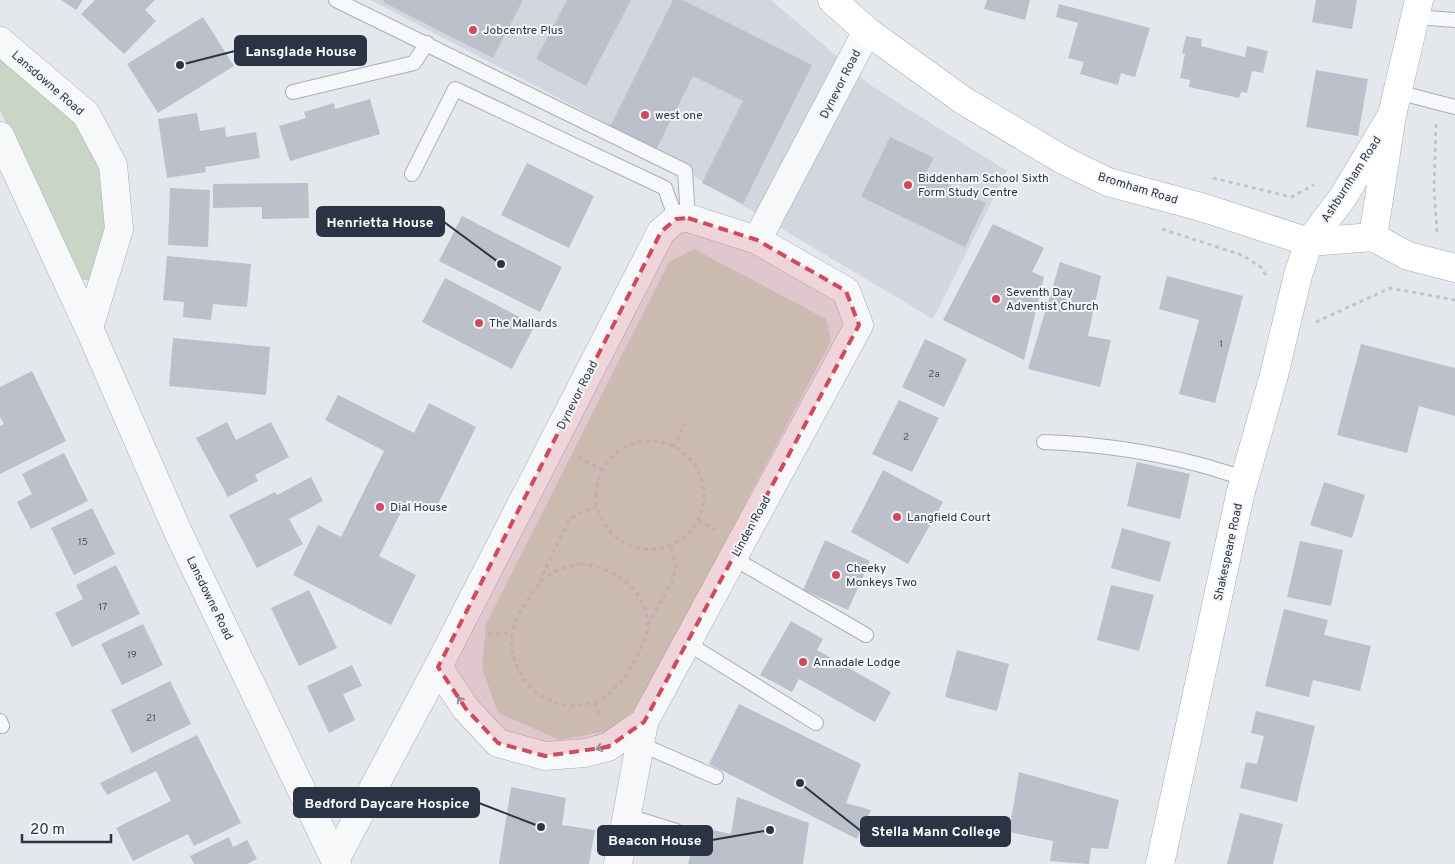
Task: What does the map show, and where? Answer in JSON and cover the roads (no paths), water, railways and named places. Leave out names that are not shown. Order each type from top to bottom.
[{"type":"main road","name":"Bromham Road","points":[[832,0],[867,31],[964,101],[1065,162],[1108,182],[1201,207],[1308,242],[1373,237]]},
{"type":"main road","name":"Ashburnham Road","points":[[1373,237],[1395,104],[1417,8]]},
{"type":"main road","name":"Ashburnham Road","points":[[1308,242],[1343,196],[1395,104]]},
{"type":"main road","points":[[1373,237],[1408,256],[1455,268]]},
{"type":"main road","name":"Shakespeare Road","points":[[1160,864],[1245,478],[1308,242]]},
{"type":"street","name":"Dynevor Road","points":[[757,240],[867,31]]},
{"type":"street","name":"Lansdowne Road","points":[[0,41],[86,114],[113,165],[119,229],[89,328]]},
{"type":"street","name":"Lansdowne Road","points":[[0,136],[89,328],[178,532],[336,862]]},
{"type":"street","name":"Dynevor Road","points":[[336,862],[661,232],[682,218]]},
{"type":"street","points":[[682,218],[757,240]]},
{"type":"street","name":"Linden Road","points":[[618,864],[642,733],[687,643],[859,325],[846,291],[757,240]]},
{"type":"street","points":[[438,667],[466,709],[498,743],[545,756],[585,753],[608,747],[642,733]]},
{"type":"lane","points":[[336,0],[685,171],[682,218]]},
{"type":"lane","points":[[1417,8],[1455,20]]},
{"type":"lane","points":[[294,92],[414,63],[427,43]]},
{"type":"lane","points":[[412,174],[455,89],[665,188],[682,218]]},
{"type":"lane","points":[[1395,104],[1430,100],[1455,107]]},
{"type":"lane","points":[[1044,442],[1107,446],[1147,453],[1197,464],[1245,478]]},
{"type":"lane","points":[[733,558],[866,634]]},
{"type":"lane","points":[[687,643],[816,723]]},
{"type":"lane","points":[[642,733],[716,777]]},
{"type":"lane","points":[[628,816],[676,831]]},
{"type":"place","name":"Jobcentre Plus","points":[[473,30]]},
{"type":"place","name":"Lansglade House","points":[[180,65]]},
{"type":"place","name":"west one","points":[[645,115]]},
{"type":"place","name":"Biddenham School Sixth Form Study Centre","points":[[908,185]]},
{"type":"place","name":"Henrietta House","points":[[501,264]]},
{"type":"place","name":"Seventh Day Adventist Church","points":[[996,299]]},
{"type":"place","name":"The Mallards","points":[[479,323]]},
{"type":"place","name":"Dial House","points":[[380,507]]},
{"type":"place","name":"Langfield Court","points":[[897,517]]},
{"type":"place","name":"Cheeky Monkeys Two","points":[[836,575]]},
{"type":"place","name":"Annadale Lodge","points":[[803,662]]},
{"type":"place","name":"Stella Mann College","points":[[800,783]]},
{"type":"place","name":"Bedford Daycare Hospice","points":[[541,827]]},
{"type":"place","name":"Beacon House","points":[[770,830]]}]
